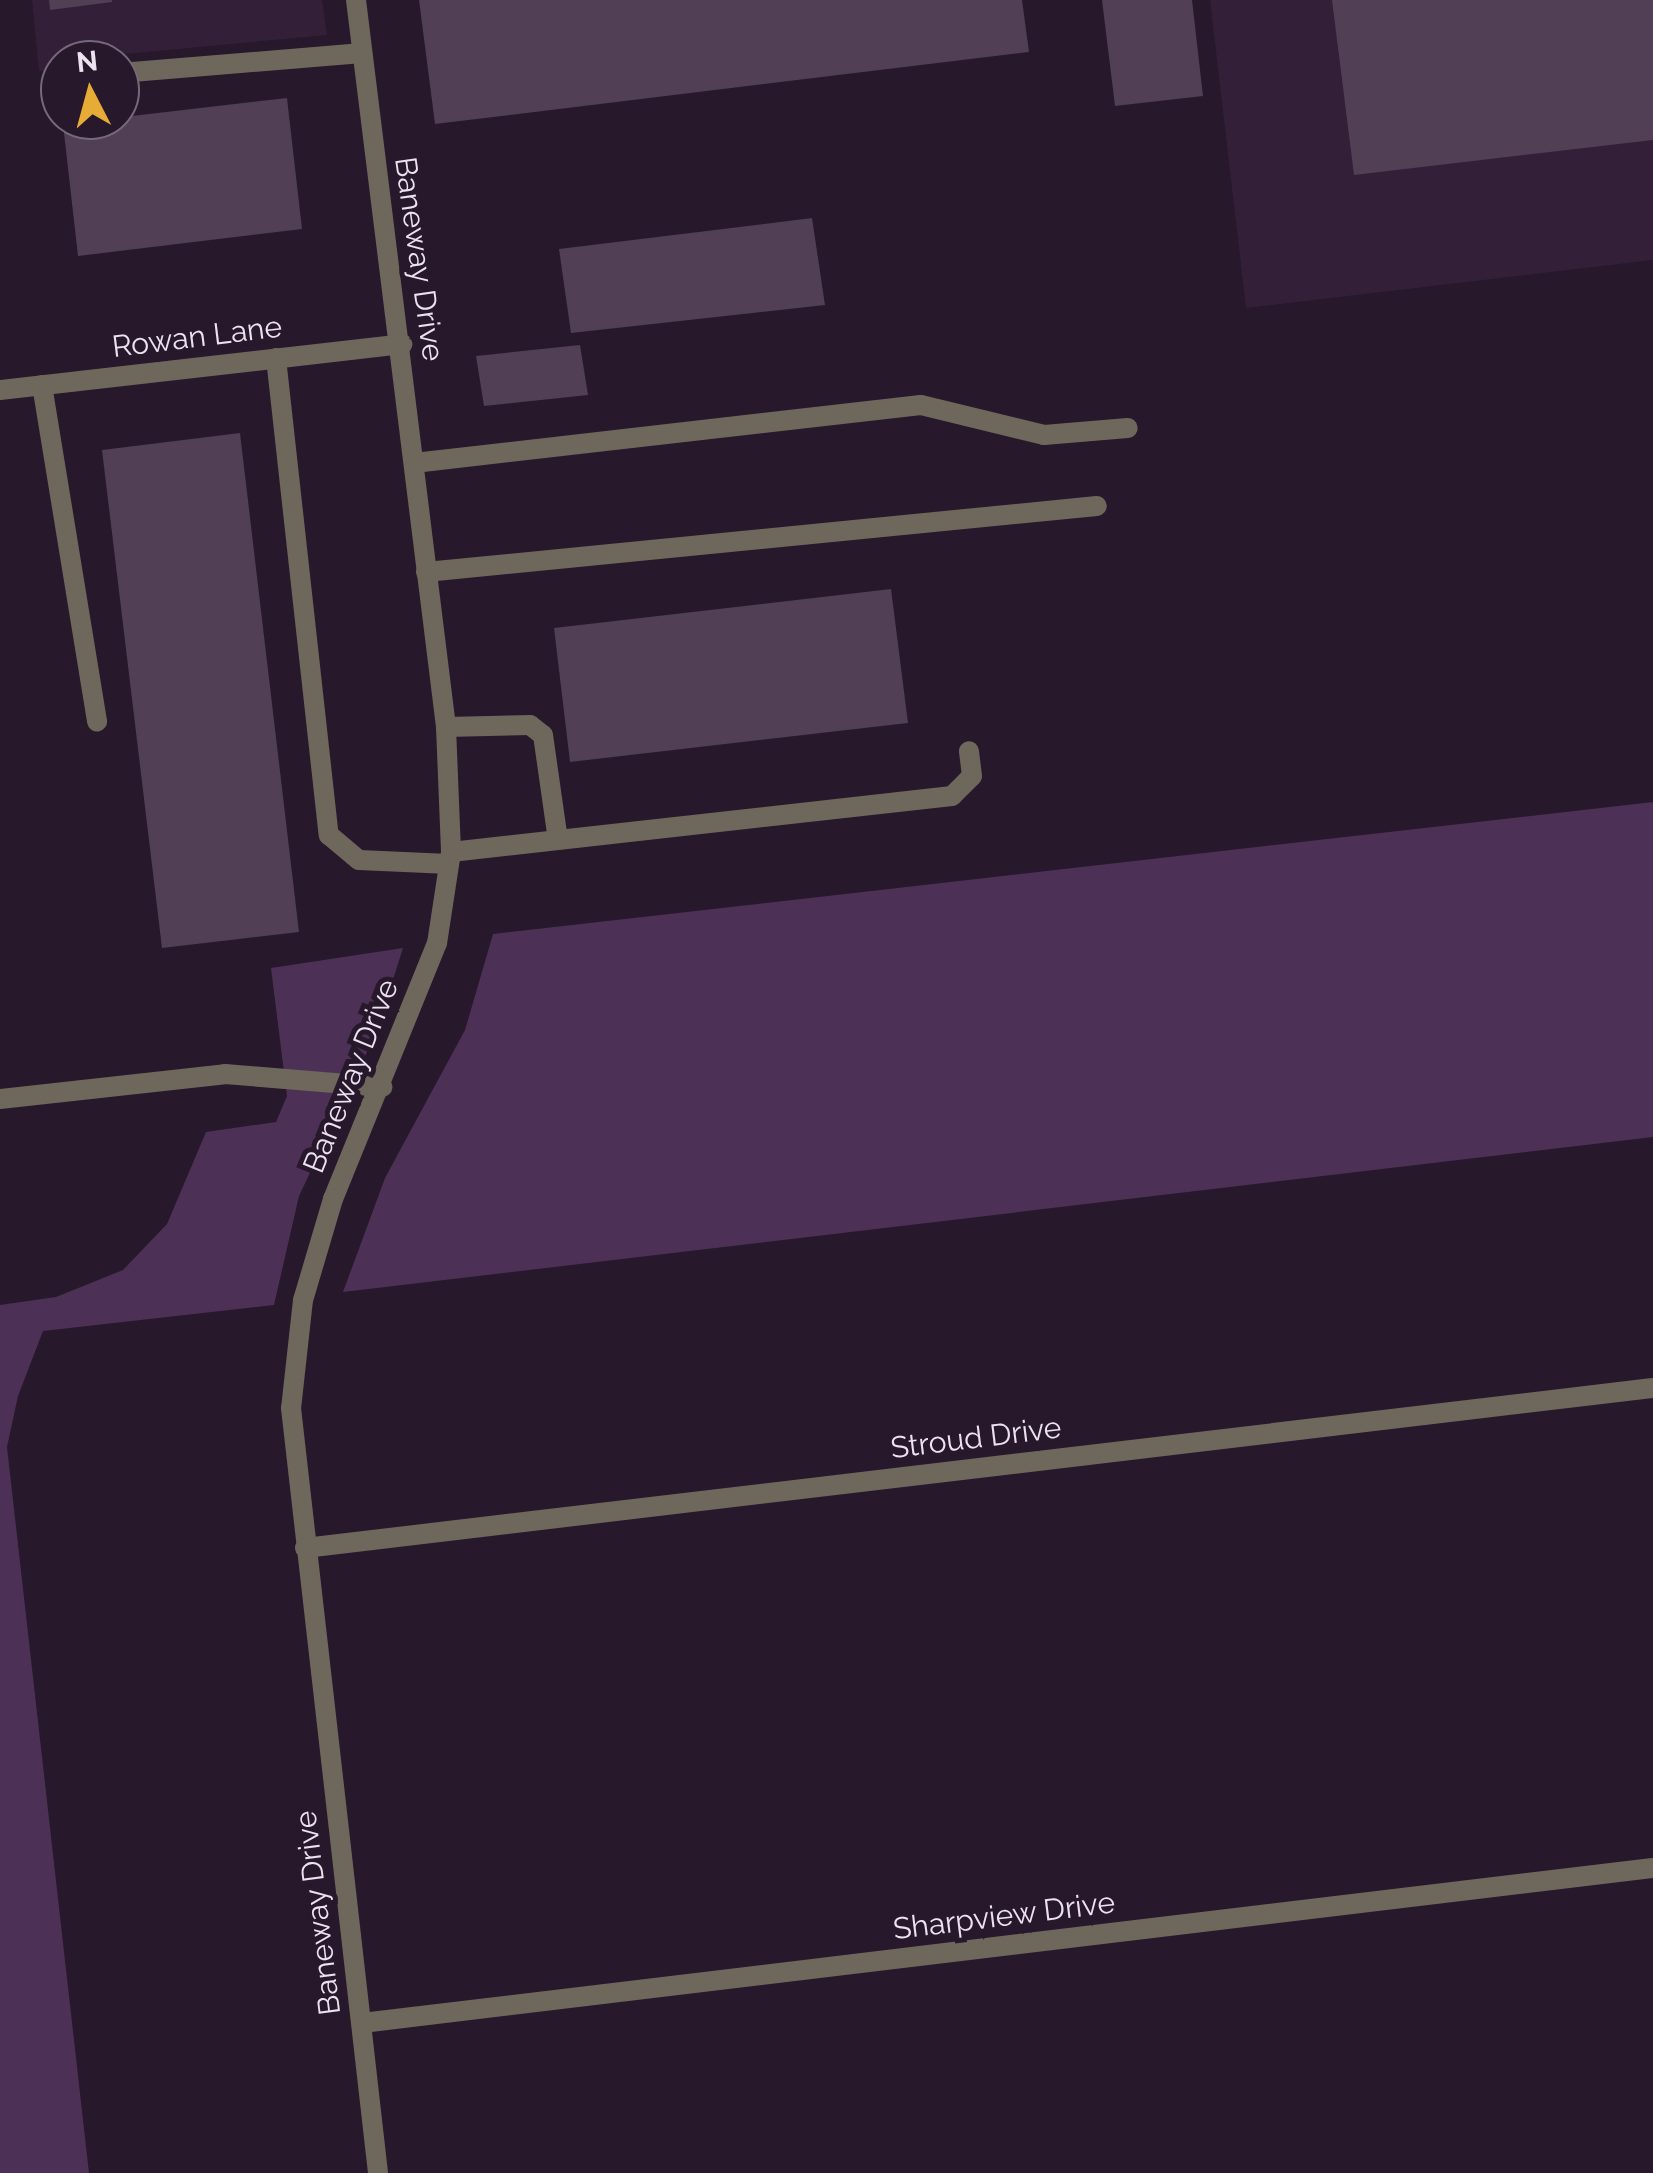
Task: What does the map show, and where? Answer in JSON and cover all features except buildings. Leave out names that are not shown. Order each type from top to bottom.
[{"type":"street","name":"Baneway Drive","points":[[356,0],[402,344],[446,727],[450,858],[437,943],[382,1088],[333,1200],[303,1300],[290,1408],[378,2173]]},
{"type":"street","points":[[140,71],[362,53]]},
{"type":"street","name":"Rowan Lane","points":[[0,390],[402,344]]},
{"type":"street","points":[[276,358],[329,834],[359,860],[450,858],[558,840],[952,796],[972,776],[969,750]]},
{"type":"street","points":[[42,386],[97,722]]},
{"type":"street","points":[[414,463],[922,405],[1044,435],[1128,428]]},
{"type":"street","points":[[426,572],[1098,506]]},
{"type":"street","points":[[446,727],[530,725],[543,735],[558,840]]},
{"type":"street","points":[[0,1100],[225,1074],[382,1088]]},
{"type":"street","name":"Stroud Drive","points":[[305,1548],[1653,1388]]},
{"type":"street","name":"Sharpview Drive","points":[[362,2023],[1653,1868]]},
{"type":"shaded area","points":[[32,0],[322,0],[327,35],[140,53],[140,40],[40,40],[39,71]]},
{"type":"shaded area","points":[[1210,0],[1653,0],[1653,260],[1246,308]]},
{"type":"shaded area","points":[[1653,802],[1653,1137],[343,1292],[385,1178],[465,1030],[493,934]]},
{"type":"shaded area","points":[[403,948],[376,1033],[299,1196],[274,1305],[43,1331],[18,1396],[7,1447],[89,2173],[0,2173],[0,1305],[56,1297],[123,1270],[167,1224],[206,1132],[276,1122],[287,1096],[271,968]]}]
